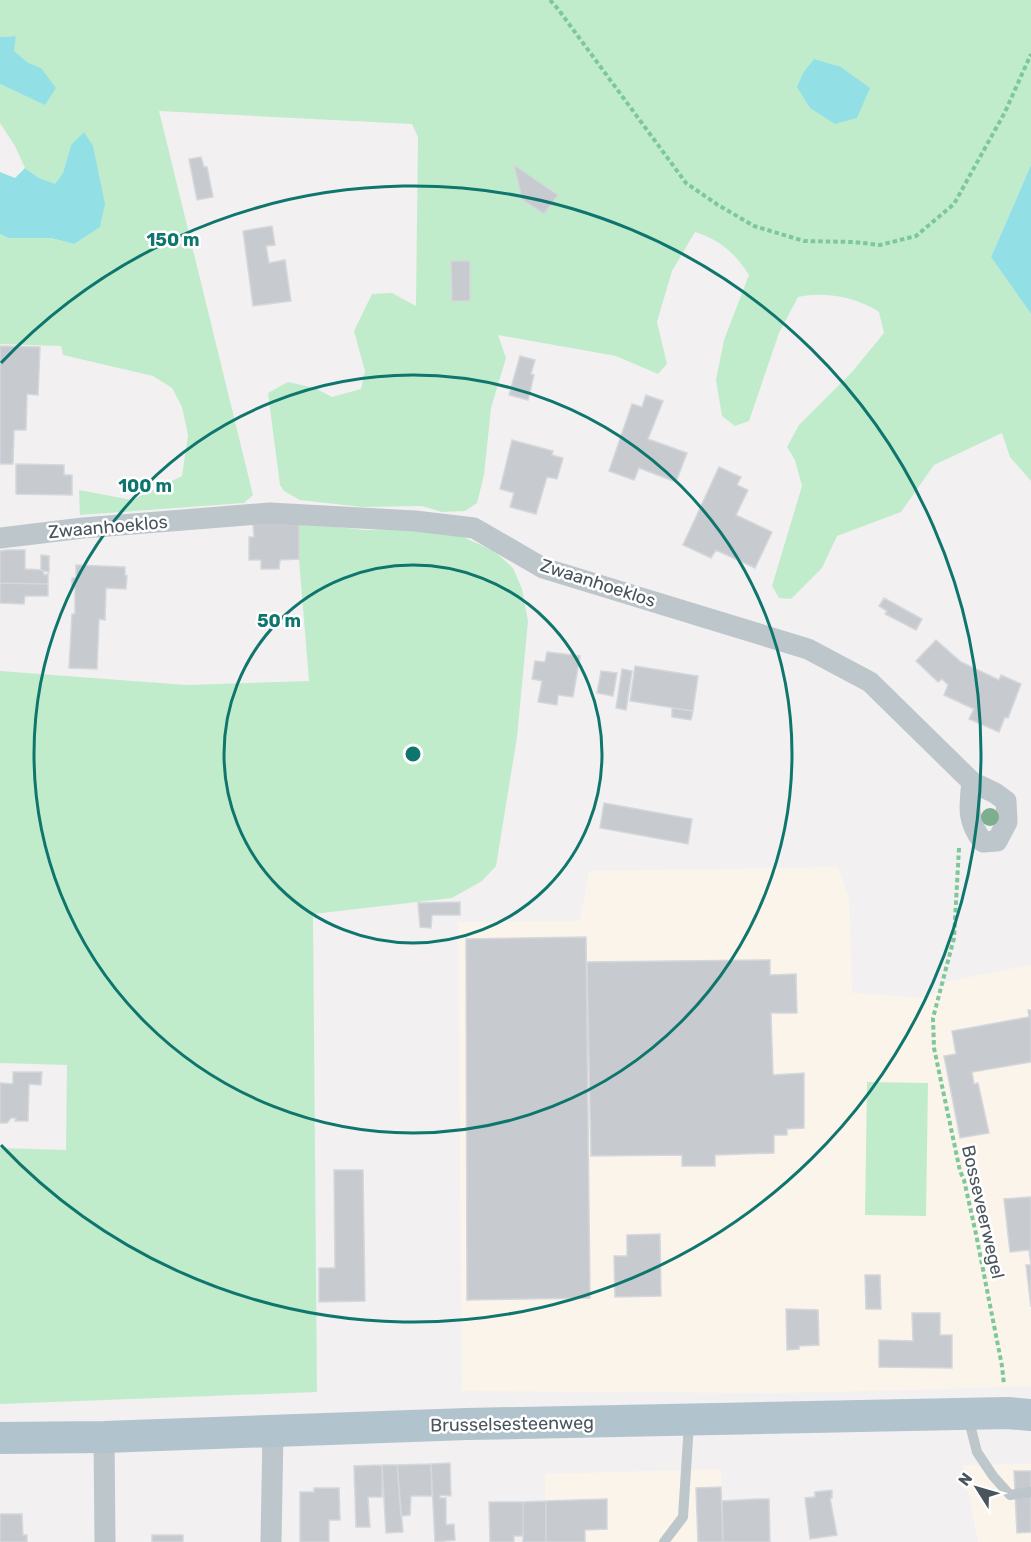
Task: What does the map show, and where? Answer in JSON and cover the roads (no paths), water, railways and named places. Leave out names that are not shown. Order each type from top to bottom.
[{"type":"main road","name":"Brusselsesteenweg","points":[[0,1438],[273,1432],[467,1424],[1023,1414]]},
{"type":"street","name":"Zwaanhoeklos","points":[[0,538],[83,528],[270,513],[415,521],[474,528],[543,568],[808,649],[870,682],[972,782],[1006,801],[1007,822],[997,842],[983,842],[973,828],[969,808],[972,782]]},
{"type":"street","points":[[271,1542],[273,1432]]},
{"type":"street","points":[[104,1437],[105,1542]]},
{"type":"lane","points":[[967,1414],[977,1452],[993,1476],[1010,1496],[1031,1492]]},
{"type":"lane","points":[[664,1542],[683,1517],[689,1420]]},
{"type":"water","points":[[16,36],[14,51],[27,62],[41,68],[56,88],[45,105],[0,84],[0,37]]},
{"type":"water","points":[[814,59],[841,67],[870,88],[857,118],[835,124],[810,108],[797,87],[803,73]]},
{"type":"water","points":[[84,132],[93,146],[105,204],[100,227],[74,244],[51,238],[8,238],[0,234],[0,172],[15,178],[25,168],[39,178],[55,184],[63,173],[71,145]]},
{"type":"water","points":[[1031,165],[1031,314],[991,257]]}]
